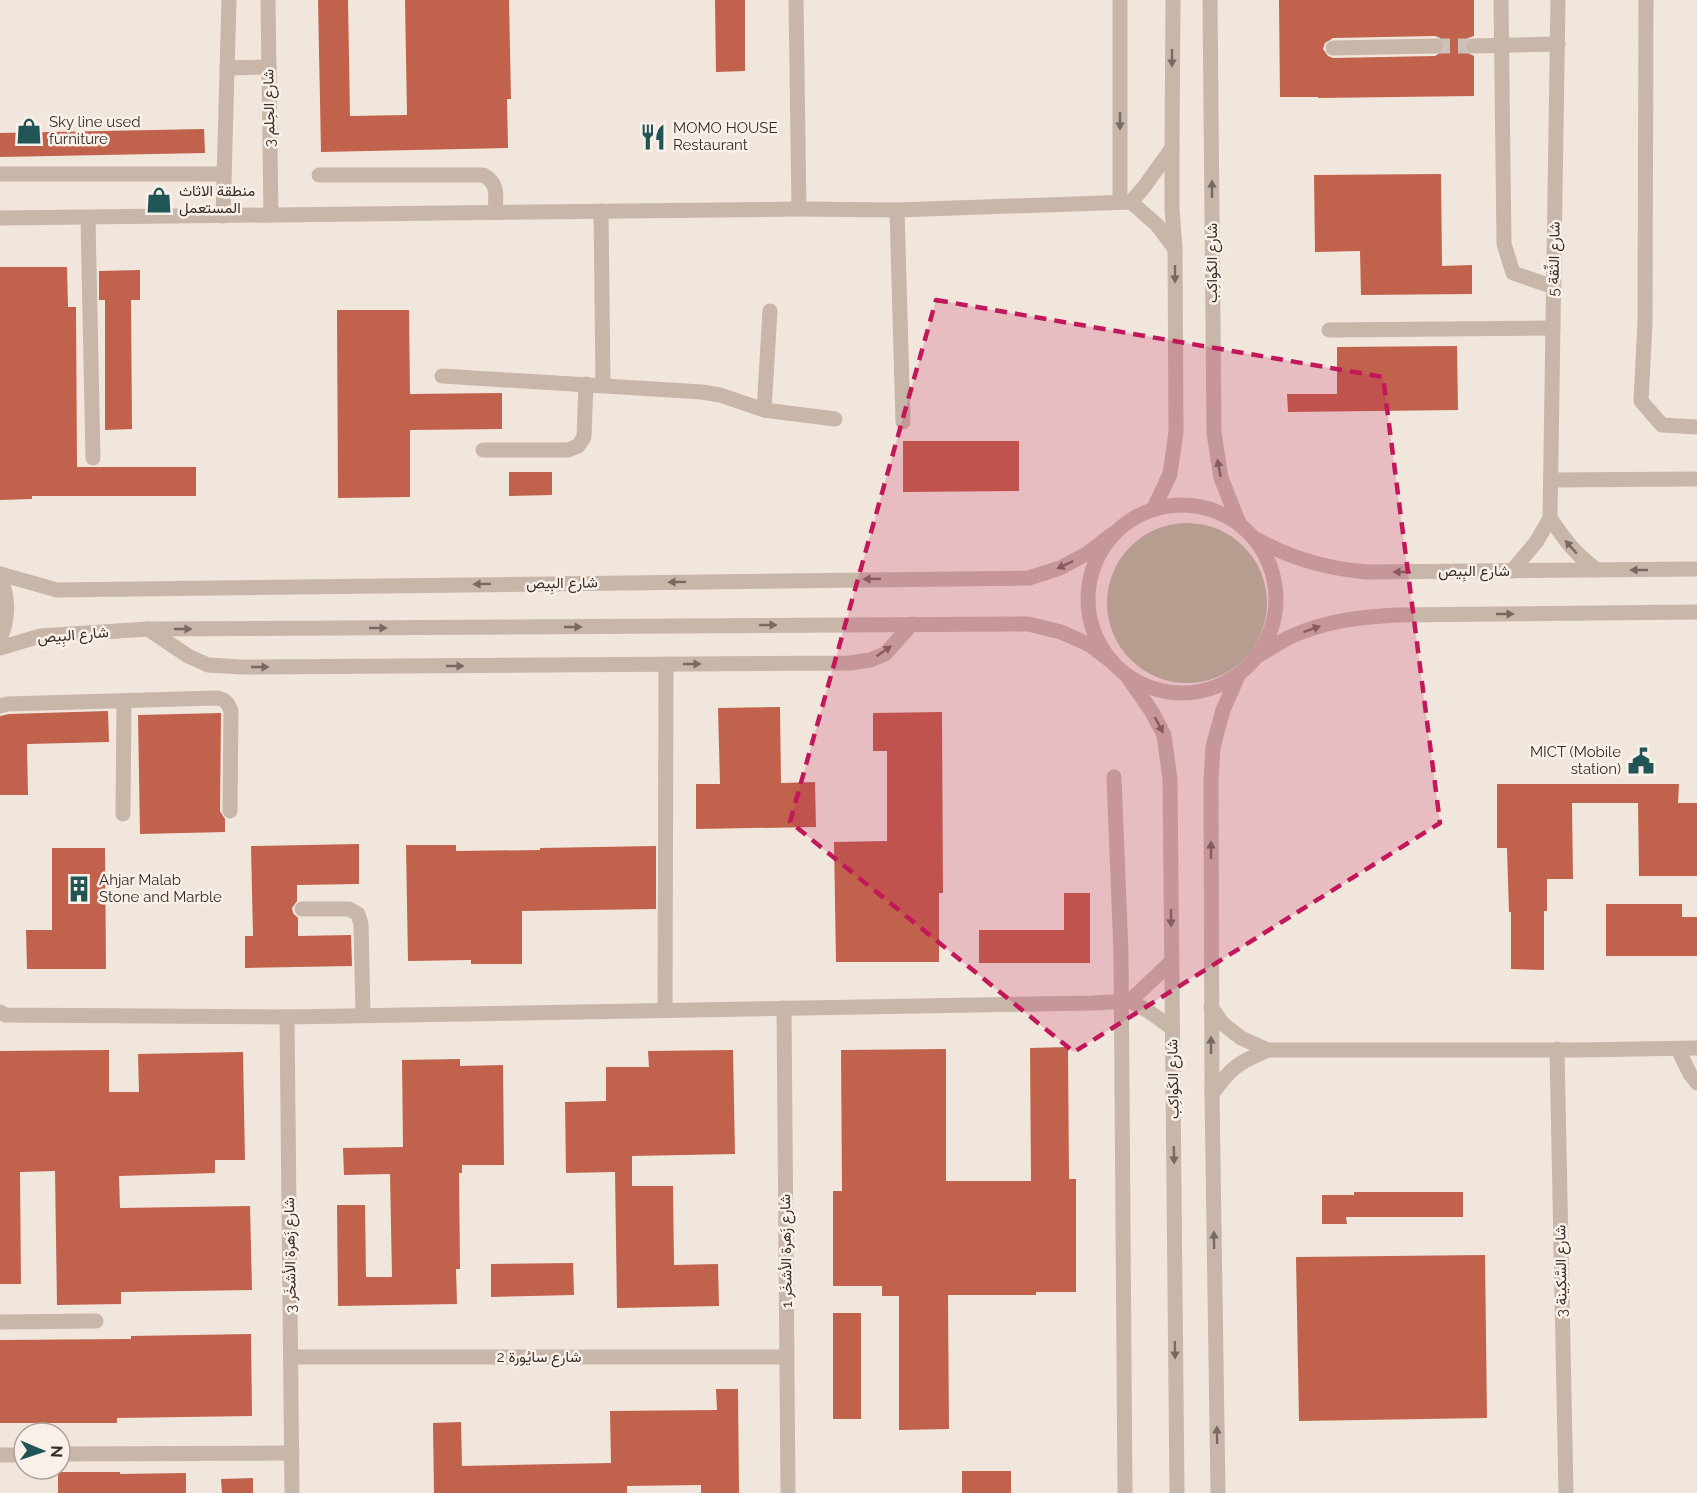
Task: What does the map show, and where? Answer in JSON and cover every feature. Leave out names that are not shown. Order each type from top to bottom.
[{"type":"street","points":[[223,216],[229,0]]},
{"type":"street","name":"شارع الحِلم 3","points":[[268,0],[271,215]]},
{"type":"street","points":[[796,0],[799,209]]},
{"type":"street","points":[[1119,0],[1126,202]]},
{"type":"street","points":[[1155,508],[1170,474],[1176,432],[1175,249],[1172,209],[1173,0]]},
{"type":"street","name":"شارع الكَواكِب","points":[[1210,0],[1214,434],[1221,478],[1239,523]]},
{"type":"street","points":[[1501,0],[1504,244],[1513,273],[1554,287]]},
{"type":"street","name":"شارع الثِّقة 5","points":[[1512,571],[1537,541],[1550,518],[1558,0]]},
{"type":"street","points":[[1646,0],[1645,322],[1641,401],[1662,425],[1697,427]]},
{"type":"street","points":[[1474,46],[1557,44]]},
{"type":"street","points":[[1333,48],[1435,46]]},
{"type":"street","points":[[227,68],[269,67]]},
{"type":"street","points":[[1,219],[495,212],[897,210],[1126,202],[1144,187],[1172,147]]},
{"type":"street","points":[[0,174],[224,174]]},
{"type":"street","points":[[319,174],[483,175],[495,187],[495,212]]},
{"type":"street","points":[[1126,202],[1157,225],[1175,249]]},
{"type":"street","points":[[897,210],[903,422]]},
{"type":"street","points":[[602,211],[603,385]]},
{"type":"street","points":[[88,218],[93,458]]},
{"type":"street","points":[[764,410],[770,310]]},
{"type":"street","points":[[1329,330],[1553,328]]},
{"type":"street","points":[[442,376],[720,394],[764,410],[835,419]]},
{"type":"street","points":[[483,450],[568,450],[578,446],[584,437],[586,384]]},
{"type":"street","points":[[1551,480],[1697,480]]},
{"type":"street","points":[[1259,655],[1271,633],[1276,609],[1276,584],[1269,561],[1256,539],[1239,523],[1220,512],[1198,505],[1176,504],[1155,508],[1133,518],[1114,533],[1098,556],[1089,583],[1088,611],[1096,638],[1111,661],[1126,676],[1147,688],[1170,693],[1194,694],[1217,687],[1238,676],[1259,655],[1291,637],[1325,624],[1360,617],[1697,612]]},
{"type":"street","points":[[1550,518],[1567,544],[1597,570]]},
{"type":"street","name":"شارع البِيص","points":[[0,574],[57,590],[1029,578],[1060,568],[1088,554],[1114,533]]},
{"type":"street","name":"شارع البِيص","points":[[1256,539],[1299,560],[1344,570],[1368,572],[1697,569]]},
{"type":"street","points":[[0,574],[8,599],[6,625],[0,639]]},
{"type":"street","points":[[148,629],[188,656],[208,665],[242,667],[850,663],[870,660],[885,654],[912,624]]},
{"type":"street","name":"شارع البِيص","points":[[0,648],[40,636],[148,629],[1028,624],[1060,632],[1090,645],[1111,661]]},
{"type":"street","points":[[665,1010],[666,664]]},
{"type":"street","name":"شارع الكَواكِب","points":[[1126,676],[1152,712],[1164,735],[1170,779],[1177,1493]]},
{"type":"street","points":[[1218,1493],[1210,781],[1222,710],[1238,676]]},
{"type":"street","points":[[0,706],[219,698],[227,702],[231,711],[230,811]]},
{"type":"street","points":[[123,813],[124,701]]},
{"type":"street","points":[[1114,777],[1120,953],[1125,1001],[1125,1493]]},
{"type":"street","points":[[302,909],[350,909],[358,914],[361,924],[363,1015]]},
{"type":"street","points":[[1125,1001],[1171,962]]},
{"type":"street","points":[[2,1015],[287,1017],[1125,1001],[1148,1011],[1172,1028]]},
{"type":"street","points":[[1211,1007],[1223,1024],[1241,1038],[1268,1050]]},
{"type":"street","name":"شارع زَهرة الأشخَر 1","points":[[784,1008],[788,1493]]},
{"type":"street","name":"شارع زَهرة الأشخَر 3","points":[[287,1017],[292,1493]]},
{"type":"street","points":[[1212,1094],[1227,1073],[1243,1060],[1268,1050],[1697,1048]]},
{"type":"street","name":"شارع السَّكِينة 3","points":[[1557,1049],[1566,1493]]},
{"type":"street","points":[[1678,1049],[1697,1083]]},
{"type":"street","points":[[0,1322],[96,1321]]},
{"type":"street","name":"شارع سايُورة 2","points":[[291,1358],[787,1357]]},
{"type":"street","points":[[72,1454],[292,1454]]},
{"type":"highlighted area","points":[[936,300],[1383,377],[1440,823],[1074,1052],[790,822]]},
{"type":"green space","points":[[1187,523],[1203,524],[1218,529],[1244,546],[1261,572],[1266,587],[1266,619],[1261,634],[1244,660],[1218,677],[1203,682],[1187,683],[1171,682],[1156,677],[1130,660],[1113,634],[1108,619],[1107,603],[1108,587],[1113,572],[1130,546],[1156,529],[1171,524]]},
{"type":"building","points":[[318,0],[348,0],[350,116],[407,115],[405,0],[509,0],[511,99],[507,99],[508,148],[321,152]]},
{"type":"building","points":[[715,0],[745,0],[745,71],[716,72]]},
{"type":"building","points":[[1279,0],[1474,0],[1474,36],[1468,38],[1464,46],[1466,52],[1474,56],[1474,96],[1280,97]],"holes":[[[1435,36],[1440,38],[1445,45],[1443,51],[1435,56],[1333,58],[1328,56],[1323,49],[1325,43],[1333,38]]]},
{"type":"building","points":[[204,129],[205,153],[0,157],[0,133]]},
{"type":"building","points":[[1441,174],[1442,266],[1472,265],[1472,294],[1361,295],[1360,251],[1315,252],[1314,175]]},
{"type":"building","points":[[0,267],[67,267],[68,307],[76,307],[77,467],[196,467],[196,496],[32,496],[32,499],[0,500]]},
{"type":"building","points":[[140,270],[140,300],[131,300],[132,429],[105,430],[105,300],[99,300],[99,271]]},
{"type":"building","points":[[337,310],[409,310],[410,394],[502,393],[502,429],[410,430],[410,497],[338,498]]},
{"type":"building","points":[[1457,346],[1458,410],[1288,412],[1287,394],[1337,394],[1337,347]]},
{"type":"building","points":[[903,441],[1019,441],[1019,491],[903,492]]},
{"type":"building","points":[[509,472],[552,472],[552,495],[509,496]]},
{"type":"building","points":[[780,707],[781,783],[815,782],[816,827],[696,829],[696,784],[720,784],[718,708]]},
{"type":"building","points":[[108,711],[109,742],[27,744],[28,795],[0,795],[0,716]]},
{"type":"building","points":[[942,712],[943,893],[939,893],[939,962],[836,962],[834,842],[887,841],[887,751],[873,751],[873,713]]},
{"type":"building","points":[[221,713],[220,811],[225,819],[225,832],[140,834],[138,715]]},
{"type":"building","points":[[1497,784],[1679,784],[1678,803],[1697,803],[1697,876],[1639,876],[1638,803],[1572,803],[1573,879],[1547,879],[1547,911],[1544,911],[1544,970],[1511,969],[1511,912],[1509,912],[1507,848],[1497,848]]},
{"type":"building","points":[[359,844],[359,884],[297,885],[297,901],[292,908],[298,918],[298,936],[351,935],[352,966],[245,968],[245,936],[253,936],[251,846]]},
{"type":"building","points":[[406,845],[456,845],[456,851],[656,846],[656,909],[522,911],[522,964],[471,964],[471,960],[408,961]]},
{"type":"building","name":"Ahjar Malab Stone and Marble","points":[[52,848],[105,848],[106,969],[27,969],[26,930],[52,930]]},
{"type":"building","points":[[1064,893],[1090,893],[1090,963],[979,963],[979,930],[1064,930]]},
{"type":"building","points":[[1606,904],[1682,904],[1682,917],[1697,917],[1697,956],[1606,956]]},
{"type":"building","points":[[1068,1047],[1069,1179],[1076,1179],[1076,1292],[1036,1292],[1036,1295],[948,1295],[949,1429],[899,1430],[899,1296],[882,1296],[882,1286],[833,1286],[833,1191],[842,1191],[841,1050],[946,1049],[946,1181],[1031,1181],[1030,1048]]},
{"type":"building","points":[[109,1050],[109,1092],[139,1092],[138,1054],[243,1052],[245,1160],[215,1160],[215,1173],[119,1176],[120,1208],[250,1206],[252,1290],[121,1292],[121,1304],[57,1305],[55,1171],[20,1172],[21,1284],[0,1284],[0,1051]]},
{"type":"building","points":[[733,1050],[735,1154],[632,1156],[632,1186],[673,1186],[674,1265],[718,1264],[719,1306],[617,1308],[615,1172],[566,1173],[565,1102],[606,1101],[606,1067],[649,1067],[648,1051]]},
{"type":"building","points":[[460,1059],[460,1066],[503,1065],[504,1165],[462,1165],[462,1173],[459,1173],[460,1269],[456,1269],[457,1304],[338,1306],[337,1205],[365,1205],[366,1277],[392,1277],[390,1174],[344,1175],[343,1148],[403,1147],[402,1060]]},
{"type":"building","points":[[1354,1192],[1463,1192],[1463,1217],[1346,1217],[1347,1224],[1322,1224],[1322,1195],[1354,1195]]},
{"type":"building","points":[[1485,1255],[1487,1418],[1299,1421],[1296,1257]]},
{"type":"building","points":[[573,1263],[574,1295],[491,1297],[491,1264]]},
{"type":"building","points":[[833,1313],[861,1313],[861,1419],[833,1419]]},
{"type":"building","points":[[251,1334],[252,1416],[117,1418],[117,1423],[12,1421],[12,1423],[0,1423],[0,1340],[131,1339],[131,1336]]},
{"type":"building","points":[[716,1389],[738,1389],[739,1493],[701,1493],[701,1485],[627,1486],[627,1493],[434,1493],[433,1423],[461,1422],[462,1466],[611,1463],[610,1411],[717,1410]]},
{"type":"building","points":[[962,1471],[1011,1471],[1011,1493],[962,1493]]},
{"type":"building","points":[[72,1472],[186,1473],[186,1493],[58,1493],[58,1481],[72,1481]]},
{"type":"building","points":[[253,1478],[253,1493],[222,1493],[221,1479]]},
{"type":"tunnel","points":[[1435,46],[1474,46]]},
{"type":"place","name":"Sky line used furniture","points":[[29,131]]},
{"type":"place","name":"MOMO HOUSE Restaurant","points":[[653,137]]},
{"type":"place","name":"منطقة الاثاث المستعمل","points":[[159,200]]},
{"type":"place","name":"MICT (Mobile station)","points":[[1641,761]]},
{"type":"place","name":"Ahjar Malab Stone and Marble","points":[[79,889]]}]
